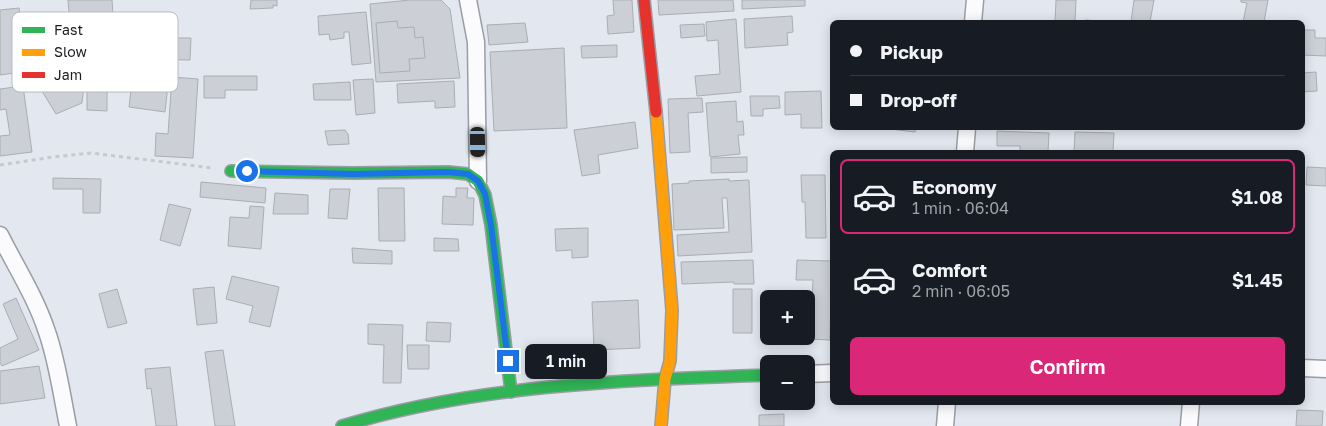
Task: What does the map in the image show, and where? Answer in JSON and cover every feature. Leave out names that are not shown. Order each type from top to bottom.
[{"type":"street","points":[[468,0],[476,42],[478,181]]},
{"type":"street","points":[[644,0],[658,136],[672,310],[670,360],[665,379],[661,426]]},
{"type":"street","points":[[973,20],[975,0]]},
{"type":"street","points":[[965,150],[967,130]]},
{"type":"street","points":[[231,171],[353,174],[448,172],[468,174],[478,181],[485,194],[491,225],[511,392]]},
{"type":"street","points":[[0,235],[17,270],[33,296],[48,333],[68,426]]},
{"type":"street","points":[[1305,368],[1326,369]]},
{"type":"street","points":[[815,374],[830,373]]},
{"type":"street","points":[[342,426],[376,415],[424,404],[560,386],[760,375]]},
{"type":"street","points":[[945,426],[947,405]]},
{"type":"street","points":[[1189,426],[1191,405]]},
{"type":"path","points":[[0,165],[91,153],[231,171]]},
{"type":"building","points":[[68,0],[112,0],[113,12],[69,12]]},
{"type":"building","points":[[251,0],[277,0],[277,6],[273,5],[273,8],[250,9]]},
{"type":"building","points":[[410,0],[441,0],[450,9],[460,78],[376,82],[370,4]]},
{"type":"building","points":[[613,0],[632,0],[634,32],[608,34],[607,16],[614,15]]},
{"type":"building","points":[[658,0],[733,0],[734,11],[659,15]]},
{"type":"building","points":[[742,0],[805,0],[805,6],[742,9]]},
{"type":"building","points":[[1056,0],[1076,0],[1075,20],[1055,20]]},
{"type":"building","points":[[1134,0],[1154,0],[1150,20],[1131,20]]},
{"type":"building","points":[[1241,0],[1268,0],[1264,20],[1243,20],[1247,3],[1241,2]]},
{"type":"building","points":[[19,8],[20,12],[12,12],[12,73],[0,75],[0,10]]},
{"type":"building","points":[[366,12],[371,63],[352,65],[349,32],[344,32],[344,38],[330,40],[329,34],[319,35],[318,16]]},
{"type":"building","points":[[792,16],[793,32],[787,33],[788,45],[745,48],[744,19]]},
{"type":"building","points":[[736,19],[741,92],[697,96],[695,76],[720,74],[718,40],[707,41],[706,22]]},
{"type":"building","points":[[397,21],[398,28],[414,27],[415,38],[423,37],[425,58],[409,59],[410,71],[380,73],[376,23]]},
{"type":"building","points":[[525,23],[528,42],[489,45],[487,25]]},
{"type":"building","points":[[704,24],[705,36],[681,38],[680,25]]},
{"type":"building","points":[[1305,30],[1315,30],[1315,38],[1326,38],[1326,56],[1305,55]]},
{"type":"building","points":[[178,38],[191,38],[190,60],[178,60]]},
{"type":"building","points":[[617,45],[617,57],[582,58],[581,46]]},
{"type":"building","points":[[564,48],[567,128],[494,131],[490,52]]},
{"type":"building","points":[[1316,72],[1317,91],[1305,92],[1305,73]]},
{"type":"building","points":[[204,76],[257,76],[257,90],[225,90],[225,98],[204,98]]},
{"type":"building","points":[[178,77],[198,79],[193,158],[155,156],[156,133],[168,134],[171,92],[178,92]]},
{"type":"building","points":[[373,79],[375,113],[356,115],[353,80]]},
{"type":"building","points":[[454,81],[455,107],[435,108],[435,101],[398,103],[397,84]]},
{"type":"building","points":[[350,82],[351,100],[314,100],[313,84]]},
{"type":"building","points":[[12,87],[12,92],[24,92],[32,152],[0,156],[0,136],[10,135],[6,109],[0,110],[0,89]]},
{"type":"building","points":[[821,91],[822,128],[801,128],[801,114],[785,115],[785,92]]},
{"type":"building","points":[[43,92],[83,92],[82,103],[56,114]]},
{"type":"building","points":[[87,92],[107,92],[107,111],[87,110]]},
{"type":"building","points":[[131,92],[167,92],[165,112],[129,107]]},
{"type":"building","points":[[750,96],[779,96],[780,108],[763,109],[763,116],[751,116]]},
{"type":"building","points":[[702,98],[703,112],[688,113],[690,152],[670,153],[668,99]]},
{"type":"building","points":[[736,101],[737,122],[743,121],[744,135],[738,135],[740,154],[710,157],[706,103]]},
{"type":"building","points":[[635,122],[638,148],[598,155],[600,173],[582,176],[574,130]]},
{"type":"building","points":[[345,130],[348,134],[349,144],[328,145],[325,131]]},
{"type":"building","points":[[898,130],[916,130],[915,132]]},
{"type":"building","points":[[997,131],[1049,133],[1048,150],[1020,150],[1020,146],[997,146]]},
{"type":"building","points":[[1075,132],[1114,133],[1113,150],[1074,150]]},
{"type":"building","points":[[747,157],[747,172],[711,173],[711,158]]},
{"type":"building","points":[[1307,167],[1326,168],[1326,186],[1306,185]]},
{"type":"building","points":[[801,175],[825,175],[826,238],[806,238],[805,202],[802,202]]},
{"type":"building","points":[[53,178],[101,179],[100,213],[83,213],[83,189],[53,189]]},
{"type":"building","points":[[729,179],[729,181],[749,180],[752,252],[678,256],[677,235],[729,232],[727,198],[722,198],[724,228],[674,230],[672,184],[689,183],[689,181]]},
{"type":"building","points":[[201,182],[266,188],[265,203],[200,197]]},
{"type":"building","points":[[378,188],[404,188],[405,241],[379,241]]},
{"type":"building","points":[[456,188],[468,188],[467,198],[474,198],[473,225],[442,224],[443,196],[456,197]]},
{"type":"building","points":[[330,189],[350,189],[347,219],[328,218]]},
{"type":"building","points":[[275,193],[308,195],[308,214],[273,214]]},
{"type":"building","points":[[169,204],[191,209],[180,246],[160,240]]},
{"type":"building","points":[[250,206],[264,207],[261,249],[228,246],[230,217],[249,218]]},
{"type":"building","points":[[588,228],[588,257],[572,258],[572,250],[556,251],[555,229]]},
{"type":"building","points":[[434,238],[458,239],[459,251],[434,251]]},
{"type":"building","points":[[352,248],[392,251],[392,264],[353,263]]},
{"type":"building","points":[[753,260],[754,284],[734,284],[734,282],[682,284],[681,262]]},
{"type":"building","points":[[797,260],[830,261],[830,340],[815,339],[815,290],[812,290],[813,280],[796,280]]},
{"type":"building","points":[[232,276],[279,287],[270,327],[249,322],[253,306],[226,299]]},
{"type":"building","points":[[214,287],[217,323],[197,325],[193,289]]},
{"type":"building","points":[[117,289],[127,323],[108,328],[99,294]]},
{"type":"building","points":[[733,289],[752,289],[752,333],[733,333]]},
{"type":"building","points":[[16,298],[39,350],[2,366],[0,363],[0,348],[18,339],[3,304]]},
{"type":"building","points":[[638,300],[640,348],[594,350],[592,302]]},
{"type":"building","points":[[427,322],[451,323],[450,342],[426,341]]},
{"type":"building","points":[[368,324],[403,325],[401,383],[383,383],[384,345],[368,344]]},
{"type":"building","points":[[407,345],[429,345],[429,369],[408,369]]},
{"type":"building","points":[[223,350],[235,426],[215,426],[205,352]]},
{"type":"building","points":[[39,366],[45,398],[0,404],[0,371]]},
{"type":"building","points":[[170,367],[177,426],[156,426],[151,388],[147,389],[145,369]]},
{"type":"building","points":[[1297,410],[1323,411],[1322,426],[1296,426]]},
{"type":"building","points":[[784,414],[784,426],[759,426],[759,415]]},
{"type":"traffic: fast","points":[[231,171],[448,172],[468,174],[478,181],[485,195],[491,225],[511,392]]},
{"type":"traffic: fast","points":[[342,426],[394,412],[500,393],[608,382],[760,375]]},
{"type":"traffic: slow","points":[[656,112],[672,310],[670,361],[665,379],[661,426]]},
{"type":"traffic: jam","points":[[644,0],[656,112]]},
{"type":"route","points":[[247,171],[353,174],[448,172],[468,174],[478,181],[485,194],[491,225],[508,361]]}]
